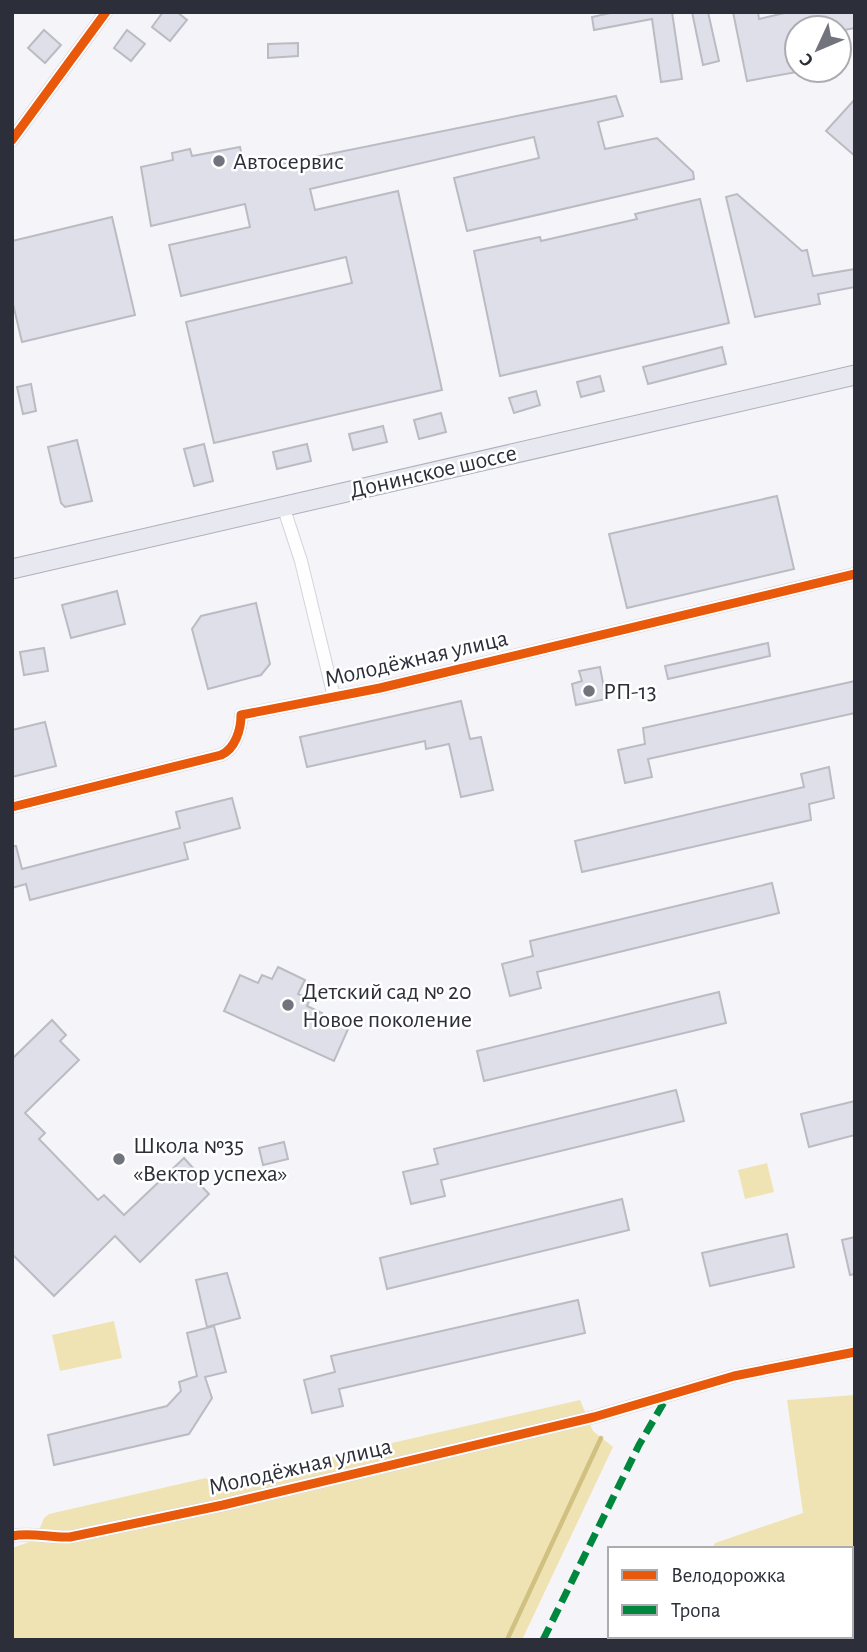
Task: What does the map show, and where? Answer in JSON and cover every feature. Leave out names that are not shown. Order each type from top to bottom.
[{"type":"main road","name":"Донинское шоссе","points":[[12,569],[855,375]]},
{"type":"street","points":[[12,140],[107,12]]},
{"type":"street","points":[[283,506],[301,561],[334,697]]},
{"type":"street","name":"Молодёжная улица","points":[[12,807],[221,755],[231,749],[241,715],[334,697],[855,574]]},
{"type":"street","name":"Молодёжная улица","points":[[12,1536],[24,1533],[52,1538],[69,1537],[223,1505],[594,1417],[734,1376],[855,1352]]},
{"type":"shaded area","points":[[767,1163],[774,1192],[745,1199],[738,1170]]},
{"type":"shaded area","points":[[114,1321],[122,1358],[60,1371],[52,1335]]},
{"type":"shaded area","points":[[855,1395],[855,1640],[664,1640],[853,1638],[853,1547],[713,1547],[715,1543],[803,1513],[787,1400]]},
{"type":"shaded area","points":[[580,1400],[593,1431],[613,1447],[522,1640],[12,1640],[12,1548],[35,1540],[44,1518],[49,1514],[206,1478],[213,1484]]},
{"type":"building","points":[[163,12],[177,12],[187,20],[170,41],[152,27]]},
{"type":"building","points":[[615,12],[672,12],[682,79],[661,82],[652,19],[594,30],[592,17]]},
{"type":"building","points":[[692,12],[708,12],[719,61],[703,65]]},
{"type":"building","points":[[733,12],[758,12],[759,19],[789,12],[855,12],[853,28],[853,14],[783,14],[783,75],[747,81]]},
{"type":"building","points":[[44,30],[61,45],[45,63],[28,48]]},
{"type":"building","points":[[127,30],[145,44],[131,61],[114,48]]},
{"type":"building","points":[[298,43],[298,56],[268,58],[268,44]]},
{"type":"building","points":[[616,96],[623,116],[598,122],[605,149],[657,138],[693,172],[694,179],[467,231],[454,178],[539,158],[534,137],[310,189],[315,210],[398,191],[442,390],[214,443],[186,322],[352,283],[346,257],[181,296],[169,245],[250,227],[245,204],[151,226],[141,167],[173,160],[172,153],[190,149],[192,156],[240,147],[245,171]]},
{"type":"building","points":[[855,99],[855,156],[826,131]]},
{"type":"building","points":[[737,194],[802,251],[807,250],[813,276],[855,269],[855,287],[818,294],[820,304],[755,317],[726,197]]},
{"type":"building","points":[[700,199],[729,323],[500,376],[474,251],[540,237],[541,241],[637,219],[635,214]]},
{"type":"building","points":[[112,217],[135,315],[22,342],[12,300],[12,241]]},
{"type":"building","points":[[722,347],[726,364],[648,384],[643,367]]},
{"type":"building","points":[[600,376],[604,391],[581,397],[577,382]]},
{"type":"building","points":[[31,384],[36,411],[23,414],[17,387]]},
{"type":"building","points":[[536,391],[540,405],[514,413],[509,398]]},
{"type":"building","points":[[441,413],[446,432],[419,439],[414,420]]},
{"type":"building","points":[[383,426],[387,442],[353,450],[349,434]]},
{"type":"building","points":[[77,440],[92,501],[65,507],[61,503],[48,447]]},
{"type":"building","points":[[204,444],[213,481],[194,486],[184,449]]},
{"type":"building","points":[[307,444],[311,461],[277,469],[273,452]]},
{"type":"building","points":[[777,496],[794,569],[627,608],[609,534]]},
{"type":"building","points":[[117,591],[125,624],[71,638],[62,605]]},
{"type":"building","points":[[256,603],[270,664],[261,675],[208,689],[192,629],[201,616]]},
{"type":"building","points":[[768,643],[770,656],[668,679],[665,666]]},
{"type":"building","points":[[44,648],[48,671],[24,675],[20,652]]},
{"type":"building","name":"РП-13","points":[[600,667],[606,699],[576,705],[572,684],[582,681],[579,671]]},
{"type":"building","points":[[855,681],[855,713],[648,759],[652,777],[625,783],[618,750],[645,744],[643,728]]},
{"type":"building","points":[[461,701],[470,739],[481,737],[493,790],[461,797],[449,744],[426,749],[425,741],[307,767],[300,737]]},
{"type":"building","points":[[45,722],[56,766],[12,777],[12,730]]},
{"type":"building","points":[[829,767],[834,798],[809,804],[811,820],[582,872],[575,841],[804,787],[801,774]]},
{"type":"building","points":[[232,798],[240,828],[184,843],[188,859],[30,900],[26,884],[12,888],[12,846],[16,846],[22,869],[180,828],[176,812]]},
{"type":"building","points":[[772,883],[779,913],[537,972],[541,988],[510,996],[502,964],[533,956],[530,941]]},
{"type":"building","points":[[278,967],[305,980],[298,994],[310,999],[307,1006],[322,1013],[321,1017],[348,1029],[334,1061],[224,1011],[240,975],[258,983],[262,975],[272,979]]},
{"type":"building","points":[[719,992],[726,1023],[484,1081],[477,1051]]},
{"type":"building","points":[[52,1020],[66,1035],[60,1041],[79,1060],[25,1113],[45,1133],[39,1139],[98,1200],[104,1195],[124,1215],[184,1158],[193,1168],[188,1172],[209,1194],[140,1262],[115,1236],[54,1296],[12,1254],[12,1059]]},
{"type":"building","points":[[676,1090],[684,1121],[441,1180],[445,1196],[411,1204],[403,1172],[438,1164],[434,1149]]},
{"type":"building","points":[[855,1101],[855,1135],[809,1147],[801,1114]]},
{"type":"building","points":[[284,1142],[288,1159],[263,1165],[259,1148]]},
{"type":"building","points":[[622,1199],[629,1230],[387,1289],[380,1258]]},
{"type":"building","points":[[787,1234],[794,1267],[710,1286],[702,1253]]},
{"type":"building","points":[[855,1237],[855,1274],[850,1275],[842,1240]]},
{"type":"building","points":[[227,1273],[240,1318],[207,1327],[196,1280]]},
{"type":"building","points":[[578,1300],[585,1333],[339,1389],[343,1406],[312,1413],[304,1380],[335,1372],[331,1356]]},
{"type":"building","points":[[214,1326],[226,1372],[205,1377],[212,1398],[189,1434],[54,1465],[48,1435],[167,1406],[181,1391],[179,1382],[197,1376],[187,1333]]},
{"type":"waterway","points":[[507,1640],[601,1438]]},
{"type":"marked path","points":[[543,1640],[639,1445],[667,1397]]},
{"type":"cycle path","points":[[12,140],[106,12]]},
{"type":"cycle path","points":[[12,807],[221,755],[230,748],[236,738],[241,715],[380,688],[855,574]]},
{"type":"cycle path","points":[[12,1536],[70,1537],[223,1505],[594,1417],[734,1376],[855,1352]]},
{"type":"place","name":"Автосервис","points":[[219,161]]},
{"type":"place","name":"РП-13","points":[[589,691]]},
{"type":"place","name":"Детский сад № 20 Новое поколение","points":[[288,1005]]},
{"type":"place","name":"Школа №35 «Вектор успеха»","points":[[119,1159]]}]
